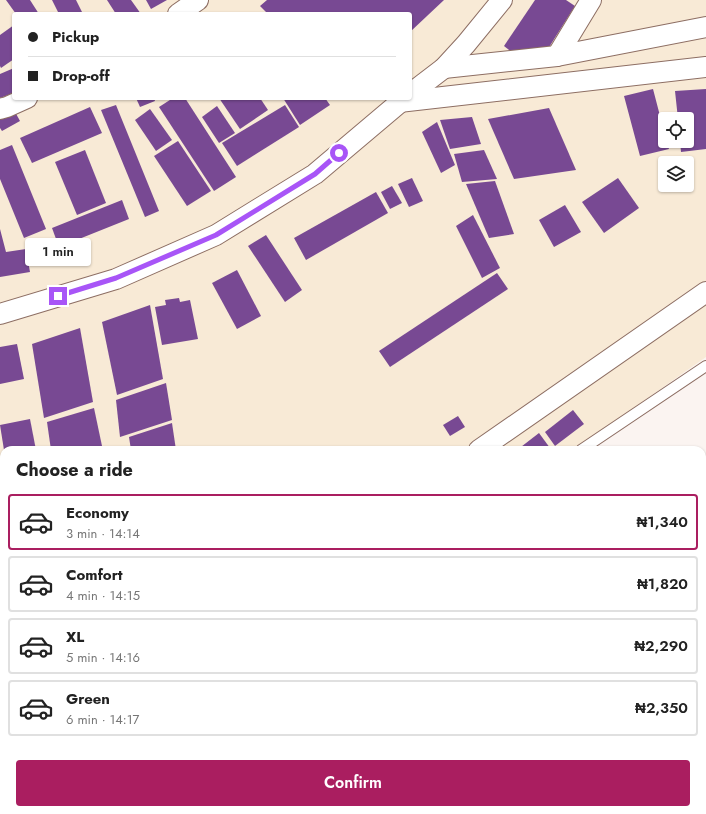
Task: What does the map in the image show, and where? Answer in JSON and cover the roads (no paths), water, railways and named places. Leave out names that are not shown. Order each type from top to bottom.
[{"type":"street","points":[[181,12],[198,0]]},
{"type":"street","points":[[412,93],[444,68],[502,0]]},
{"type":"street","points":[[557,56],[591,0]]},
{"type":"street","points":[[444,68],[557,56],[706,27]]},
{"type":"street","points":[[412,97],[706,68]]},
{"type":"street","points":[[0,109],[23,100]]},
{"type":"street","points":[[0,314],[116,278],[216,235],[315,174],[403,100]]},
{"type":"street","points":[[485,446],[706,292]]},
{"type":"lane","points":[[587,446],[706,366]]}]
